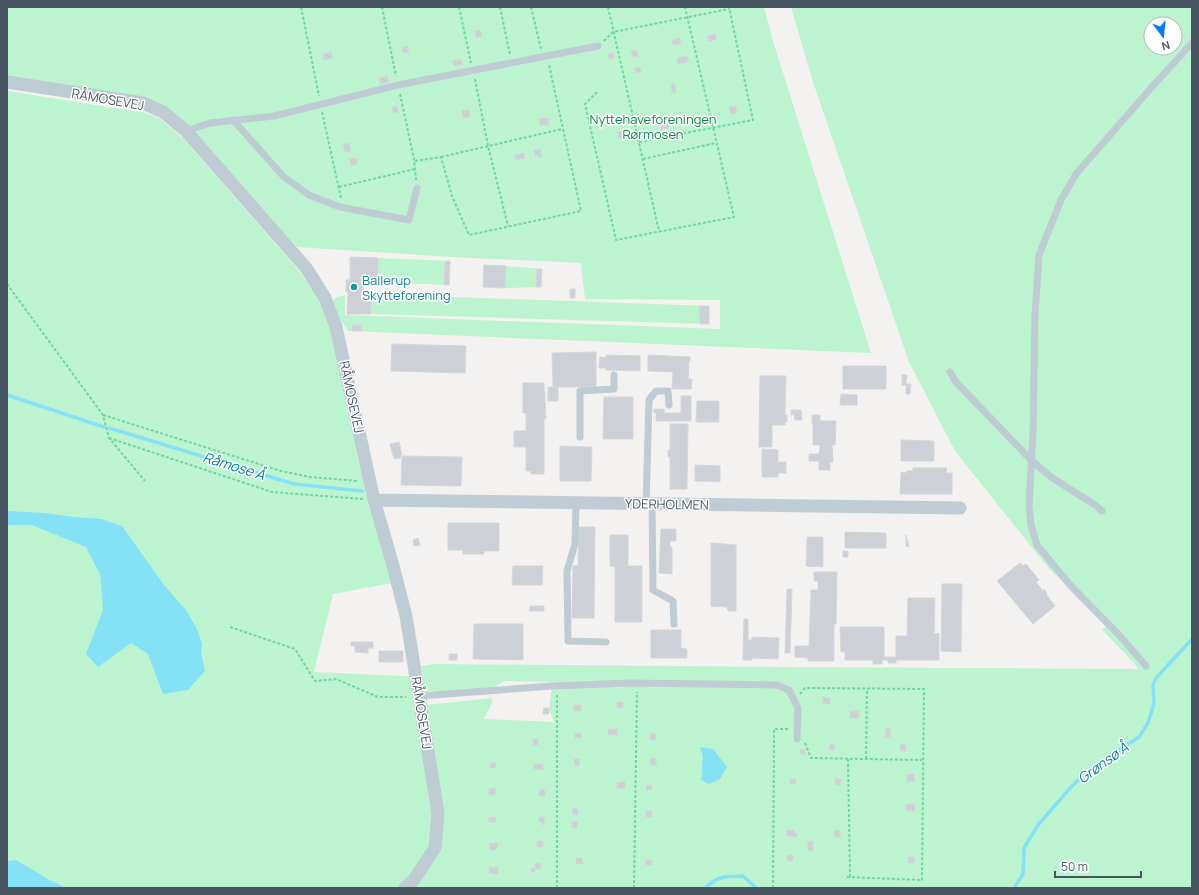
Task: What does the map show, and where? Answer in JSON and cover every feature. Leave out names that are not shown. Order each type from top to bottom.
[{"type":"street","name":"RÅMOSEVEJ","points":[[7,82],[143,103],[163,112],[186,131],[307,269],[325,298],[336,327],[374,500],[406,616],[438,813],[435,848],[413,881],[406,888]]},
{"type":"street","name":"YDERHOLMEN","points":[[374,500],[960,508]]},
{"type":"lane","points":[[1146,666],[1120,636],[1070,585],[1037,545],[1030,525],[1029,506],[1035,314],[1039,255],[1061,200],[1076,174],[1192,43]]},
{"type":"lane","points":[[186,131],[210,123],[274,116],[398,85],[598,46]]},
{"type":"lane","points":[[233,120],[284,177],[309,195],[340,207],[409,220],[417,188]]},
{"type":"lane","points":[[950,372],[955,381],[1031,460],[1051,477],[1102,511]]},
{"type":"lane","points":[[580,437],[580,391],[614,389],[614,375]]},
{"type":"lane","points":[[670,405],[668,391],[656,391],[648,400],[649,504],[653,590],[673,602],[674,624]]},
{"type":"lane","points":[[576,503],[575,544],[567,571],[568,641],[606,642]]},
{"type":"lane","points":[[420,696],[557,686],[637,683],[776,685],[789,690],[798,708],[797,740]]},
{"type":"path","points":[[382,7],[414,161],[417,188]]},
{"type":"path","points":[[459,7],[488,146],[508,227]]},
{"type":"path","points":[[500,7],[512,62]]},
{"type":"path","points":[[441,156],[452,196],[469,235],[581,211],[531,7]]},
{"type":"path","points":[[608,7],[659,231]]},
{"type":"path","points":[[597,92],[585,104],[616,240],[734,217],[685,7]]},
{"type":"path","points":[[598,46],[613,32],[688,18],[729,8],[753,120],[639,142]]},
{"type":"path","points":[[414,161],[562,129]]},
{"type":"path","points":[[643,159],[716,143]]},
{"type":"path","points":[[339,187],[415,169]]},
{"type":"path","points":[[7,284],[103,415],[109,438],[145,480]]},
{"type":"path","points":[[103,415],[281,470],[310,477],[360,481]]},
{"type":"path","points":[[109,438],[272,492],[374,500]]},
{"type":"path","points":[[230,627],[295,649],[316,681],[336,679],[378,697],[420,696]]},
{"type":"path","points":[[634,888],[637,683]]},
{"type":"path","points":[[557,686],[557,888]]},
{"type":"path","points":[[795,701],[805,688],[924,689],[922,760],[922,880],[846,877]]},
{"type":"path","points":[[866,759],[867,689]]},
{"type":"path","points":[[773,888],[774,729],[797,728],[804,739],[810,758],[922,760]]},
{"type":"path","points":[[848,759],[850,877]]},
{"type":"green space","name":"Nyttehaveforeningen Rørmosen","points":[[7,7],[764,7],[773,41],[871,353],[348,331],[338,316],[333,303],[334,299],[345,295],[345,315],[720,329],[720,300],[585,299],[581,263],[452,257],[297,247],[164,106],[7,76]]},
{"type":"green space","points":[[791,7],[1192,7],[1192,888],[7,888],[7,91],[146,113],[160,119],[183,138],[300,272],[319,299],[331,329],[367,500],[392,583],[333,594],[314,672],[424,677],[421,666],[435,664],[1138,669],[1102,630],[1110,624],[1049,569],[955,451],[909,362],[813,82]],"holes":[[[505,681],[555,682],[552,686],[549,709],[554,722],[484,719],[492,703],[492,698],[427,705],[428,691],[486,691]]]},
{"type":"green space","points":[[378,258],[450,261],[449,285],[377,282]]},
{"type":"green space","points":[[506,266],[542,269],[541,287],[505,288]]},
{"type":"green space","points":[[371,294],[709,306],[709,324],[371,314]]},
{"type":"water","points":[[7,511],[101,519],[122,526],[164,585],[186,610],[197,629],[202,644],[201,652],[205,671],[188,690],[163,694],[148,654],[131,643],[98,667],[86,654],[103,610],[100,574],[86,547],[32,525],[7,525]]},
{"type":"water","points":[[700,747],[713,749],[727,767],[720,779],[709,784],[701,780],[703,757]]},
{"type":"water","points":[[16,860],[66,888],[7,888],[7,861]]},
{"type":"building","points":[[480,30],[482,36],[476,37],[475,31]]},
{"type":"building","points":[[715,34],[717,39],[709,42],[707,36]]},
{"type":"building","points":[[680,38],[681,44],[673,45],[672,40]]},
{"type":"building","points":[[407,46],[409,52],[403,53],[402,48]]},
{"type":"building","points":[[637,50],[638,56],[633,57],[631,51]]},
{"type":"building","points":[[331,52],[333,58],[324,60],[323,54]]},
{"type":"building","points":[[614,53],[614,58],[609,59],[608,54]]},
{"type":"building","points":[[687,56],[688,62],[678,64],[677,58]]},
{"type":"building","points":[[461,59],[463,65],[454,66],[452,61]]},
{"type":"building","points":[[640,67],[641,72],[636,73],[635,68]]},
{"type":"building","points":[[387,76],[389,82],[380,84],[379,78]]},
{"type":"building","points":[[671,84],[675,84],[676,92],[672,93]]},
{"type":"building","points":[[397,106],[398,112],[393,113],[392,107]]},
{"type":"building","points":[[736,106],[737,113],[731,114],[729,107]]},
{"type":"building","points":[[469,110],[470,117],[463,118],[462,111]]},
{"type":"building","points":[[548,118],[549,125],[540,125],[539,119]]},
{"type":"building","points":[[667,123],[669,128],[661,129],[660,125]]},
{"type":"building","points":[[626,130],[627,138],[619,138],[617,132]]},
{"type":"building","points":[[349,143],[351,151],[345,152],[343,144]]},
{"type":"building","points":[[540,149],[542,157],[539,158],[538,155],[535,156],[534,151]]},
{"type":"building","points":[[524,153],[525,158],[516,160],[515,155]]},
{"type":"building","points":[[356,158],[358,164],[351,166],[350,159]]},
{"type":"building","name":"Ballerup Skytteforening","points":[[350,257],[378,258],[378,282],[364,282],[362,292],[362,300],[371,300],[371,314],[347,314],[348,292],[346,292],[346,280],[350,280]]},
{"type":"building","points":[[445,261],[450,261],[449,285],[444,285]]},
{"type":"building","points":[[484,265],[506,266],[505,288],[483,287]]},
{"type":"building","points":[[537,269],[542,269],[541,287],[536,287]]},
{"type":"building","points":[[570,289],[575,289],[575,298],[570,298]]},
{"type":"building","points":[[699,306],[709,306],[709,324],[700,324]]},
{"type":"building","points":[[353,325],[362,325],[362,331],[352,331]]},
{"type":"building","points":[[392,344],[466,346],[465,373],[391,371]]},
{"type":"building","points":[[596,352],[596,387],[553,387],[552,353]]},
{"type":"building","points":[[606,355],[640,356],[640,371],[606,370],[606,368],[599,368],[600,357],[606,358]]},
{"type":"building","points":[[648,355],[690,357],[688,379],[692,379],[691,389],[672,389],[673,372],[648,371]]},
{"type":"building","points":[[843,366],[886,366],[886,389],[843,389]]},
{"type":"building","points":[[902,375],[907,375],[906,384],[911,384],[910,394],[906,394],[906,385],[902,385]]},
{"type":"building","points":[[760,376],[786,376],[785,415],[787,415],[787,422],[785,422],[785,425],[772,425],[772,447],[759,447]]},
{"type":"building","points":[[523,383],[544,383],[546,419],[544,418],[544,474],[531,474],[531,471],[526,471],[526,447],[514,447],[514,431],[526,431],[526,413],[523,413]]},
{"type":"building","points":[[548,387],[558,387],[558,401],[548,401]]},
{"type":"building","points":[[841,394],[857,395],[857,405],[840,405]]},
{"type":"building","points":[[681,396],[691,396],[691,421],[656,421],[656,413],[654,413],[654,409],[664,409],[664,413],[681,413]]},
{"type":"building","points":[[604,397],[633,397],[633,439],[603,439]]},
{"type":"building","points":[[697,401],[719,401],[719,422],[696,422]]},
{"type":"building","points":[[791,410],[801,410],[802,420],[795,420],[794,414],[791,415]]},
{"type":"building","points":[[812,415],[820,415],[820,421],[836,421],[835,445],[832,445],[833,462],[830,462],[830,470],[819,470],[819,461],[809,461],[809,454],[819,454],[820,445],[813,445]]},
{"type":"building","points":[[670,424],[688,424],[687,489],[670,489],[670,457],[668,457],[668,450],[670,450]]},
{"type":"building","points":[[901,440],[934,441],[934,461],[901,461]]},
{"type":"building","points":[[399,442],[402,455],[400,455],[401,458],[394,459],[390,444]]},
{"type":"building","points":[[560,446],[592,447],[591,481],[560,481]]},
{"type":"building","points":[[762,449],[778,450],[778,462],[786,462],[786,473],[778,473],[778,477],[762,477]]},
{"type":"building","points":[[402,456],[462,457],[461,486],[401,485]]},
{"type":"building","points":[[695,465],[720,466],[720,482],[695,481]]},
{"type":"building","points":[[913,468],[947,468],[946,473],[952,473],[952,494],[900,494],[901,472],[907,473],[907,471],[913,471]]},
{"type":"building","points":[[448,523],[499,523],[499,551],[484,551],[484,554],[463,554],[463,550],[448,550]]},
{"type":"building","points":[[579,527],[595,527],[594,618],[572,618],[573,566],[578,565]]},
{"type":"building","points":[[661,529],[676,529],[676,541],[670,541],[670,547],[672,547],[672,574],[659,573]]},
{"type":"building","points":[[845,532],[886,533],[886,548],[845,548]]},
{"type":"building","points":[[610,535],[628,535],[628,566],[642,566],[642,622],[615,622],[615,567],[610,566]]},
{"type":"building","points":[[906,535],[909,547],[906,546]]},
{"type":"building","points":[[807,537],[823,537],[823,567],[806,566]]},
{"type":"building","points":[[418,538],[420,545],[414,546],[413,540]]},
{"type":"building","points":[[711,543],[736,545],[736,611],[728,611],[727,607],[711,606]]},
{"type":"building","points":[[843,551],[848,551],[848,557],[843,557]]},
{"type":"building","points":[[1020,563],[1023,566],[1026,564],[1039,580],[1036,582],[1043,591],[1044,589],[1055,606],[1033,624],[997,581]]},
{"type":"building","points":[[513,566],[543,566],[542,585],[512,585]]},
{"type":"building","points":[[814,572],[837,572],[836,624],[834,624],[834,661],[808,661],[808,658],[795,657],[795,646],[809,646],[811,590],[818,590],[818,581],[814,581]]},
{"type":"building","points":[[942,584],[962,584],[961,652],[941,651]]},
{"type":"building","points":[[787,589],[792,589],[790,653],[785,653]]},
{"type":"building","points":[[908,598],[935,598],[934,634],[939,633],[939,660],[896,660],[896,663],[888,663],[888,660],[882,660],[882,664],[873,664],[873,660],[845,660],[845,652],[841,652],[840,627],[884,627],[884,657],[896,657],[896,636],[907,636]]},
{"type":"building","points":[[530,606],[544,606],[544,611],[529,611]]},
{"type":"building","points":[[744,619],[748,619],[748,640],[752,640],[752,637],[779,638],[778,659],[752,658],[752,660],[743,660]]},
{"type":"building","points":[[474,624],[523,624],[523,660],[473,659]]},
{"type":"building","points":[[651,630],[681,630],[681,648],[687,649],[687,658],[651,658]]},
{"type":"building","points":[[351,642],[373,642],[373,648],[368,648],[368,653],[355,652],[355,646],[351,646]]},
{"type":"building","points":[[379,651],[403,651],[403,662],[379,662]]},
{"type":"building","points":[[449,654],[457,654],[457,660],[449,660]]},
{"type":"building","points":[[823,697],[830,698],[830,704],[823,704]]},
{"type":"building","points":[[617,702],[623,702],[623,708],[617,708]]},
{"type":"building","points":[[574,705],[581,705],[581,711],[574,711]]},
{"type":"building","points":[[544,708],[549,708],[549,714],[543,714]]},
{"type":"building","points":[[850,711],[859,711],[859,718],[850,718]]},
{"type":"building","points":[[886,728],[891,728],[890,737],[885,737]]},
{"type":"building","points":[[608,729],[617,729],[617,735],[608,735]]},
{"type":"building","points":[[575,733],[581,733],[581,738],[575,738]]},
{"type":"building","points":[[650,733],[656,734],[656,740],[650,740]]},
{"type":"building","points":[[533,739],[538,739],[538,745],[533,745]]},
{"type":"building","points":[[830,744],[835,745],[834,750],[829,750]]},
{"type":"building","points":[[900,744],[906,744],[906,751],[900,751]]},
{"type":"building","points":[[800,749],[805,749],[805,754],[800,754]]},
{"type":"building","points":[[574,759],[580,759],[579,766],[575,766]]},
{"type":"building","points":[[653,759],[656,762],[653,765],[650,762]]},
{"type":"building","points":[[490,763],[496,763],[496,768],[490,768]]},
{"type":"building","points":[[534,764],[543,764],[543,770],[534,769]]},
{"type":"building","points":[[914,774],[914,781],[907,782],[907,775]]},
{"type":"building","points":[[835,778],[841,779],[840,785],[835,784]]},
{"type":"building","points":[[790,779],[796,779],[796,784],[790,784]]},
{"type":"building","points":[[617,782],[625,782],[625,788],[617,789]]},
{"type":"building","points":[[647,785],[652,785],[652,790],[646,790]]},
{"type":"building","points":[[489,788],[496,788],[495,795],[489,795]]},
{"type":"building","points":[[542,790],[545,793],[542,796],[539,793]]},
{"type":"building","points":[[906,804],[915,804],[915,811],[906,811]]},
{"type":"building","points":[[573,808],[578,809],[578,815],[572,814]]},
{"type":"building","points":[[646,811],[652,811],[652,817],[646,817]]},
{"type":"building","points":[[489,817],[496,817],[496,822],[489,822]]},
{"type":"building","points":[[539,817],[544,817],[544,825],[542,825],[542,822],[539,822]]},
{"type":"building","points":[[572,822],[578,822],[577,828],[572,828]]},
{"type":"building","points":[[787,830],[794,830],[794,833],[797,833],[797,837],[787,836]]},
{"type":"building","points":[[837,831],[840,834],[837,837],[834,834]]},
{"type":"building","points":[[540,840],[543,841],[543,847],[540,848],[537,847],[536,844],[537,841]]},
{"type":"building","points":[[808,841],[813,841],[813,851],[808,851]]},
{"type":"building","points":[[489,843],[498,843],[496,850],[490,850]]},
{"type":"building","points":[[787,855],[793,855],[793,861],[787,861]]},
{"type":"building","points":[[908,857],[914,857],[914,863],[908,863]]},
{"type":"building","points":[[576,858],[582,858],[583,864],[576,864]]},
{"type":"building","points":[[646,860],[652,860],[652,865],[646,865]]},
{"type":"building","points":[[535,863],[541,864],[540,869],[535,869],[535,872],[531,872],[531,868],[535,868]]},
{"type":"building","points":[[489,867],[498,867],[498,874],[489,873]]},
{"type":"waterway","name":"Råmose Å","points":[[7,395],[104,427]]},
{"type":"waterway","name":"Råmose Å","points":[[109,428],[294,484],[362,491]]},
{"type":"waterway","name":"Grønsø Å","points":[[1014,888],[1023,874],[1024,848],[1038,825],[1072,786],[1089,770],[1139,737],[1148,723],[1152,710],[1154,703],[1153,685],[1156,678],[1192,639]]},
{"type":"waterway","points":[[705,888],[718,879],[732,876],[743,876],[756,888]]},
{"type":"place","name":"Ballerup Skytteforening","points":[[354,287]]}]
